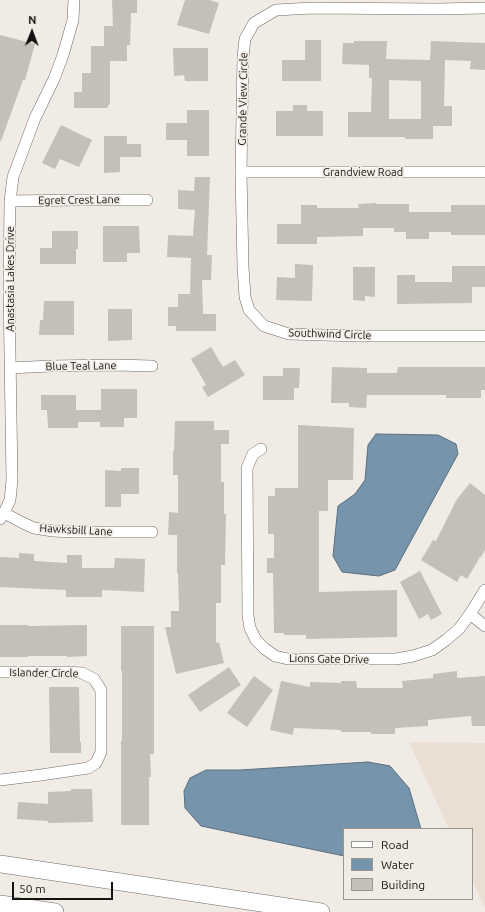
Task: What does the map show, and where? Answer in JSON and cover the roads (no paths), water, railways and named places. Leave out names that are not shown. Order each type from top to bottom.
[{"type":"main road","points":[[0,864],[321,912]]},
{"type":"main road","points":[[0,904],[55,912]]},
{"type":"street","name":"Anastasia Lakes Drive","points":[[2,516],[10,500],[12,480],[9,290],[10,202],[13,177],[35,118],[54,79],[63,55],[73,20],[74,0]]},
{"type":"street","name":"Grande View Circle","points":[[242,172],[242,57],[245,39],[254,23],[276,10],[312,8],[485,8]]},
{"type":"street","name":"Grandview Road","points":[[242,172],[485,172]]},
{"type":"street","name":"Southwind Circle","points":[[242,172],[243,267],[245,297],[249,310],[264,326],[289,334],[359,336],[485,336]]},
{"type":"street","name":"Egret Crest Lane","points":[[10,202],[147,200]]},
{"type":"street","name":"Blue Teal Lane","points":[[10,368],[152,366]]},
{"type":"street","name":"Lions Gate Drive","points":[[261,449],[253,454],[247,468],[248,616],[250,628],[256,640],[275,656],[288,659],[396,659],[413,656],[432,650],[459,629],[485,590]]},
{"type":"street","name":"Hawksbill Lane","points":[[2,516],[34,528],[53,531],[152,532]]},
{"type":"street","points":[[470,614],[485,626]]},
{"type":"street","name":"Islander Circle","points":[[0,672],[82,673],[94,679],[101,690],[101,752],[96,763],[88,768],[0,780]]},
{"type":"water","points":[[376,434],[438,435],[456,444],[458,454],[395,570],[379,576],[342,572],[333,556],[338,506],[355,494],[365,480],[368,445]]},
{"type":"water","points":[[368,762],[390,766],[409,788],[421,828],[343,828],[343,856],[201,826],[185,808],[184,791],[190,778],[206,770],[240,770]]}]
